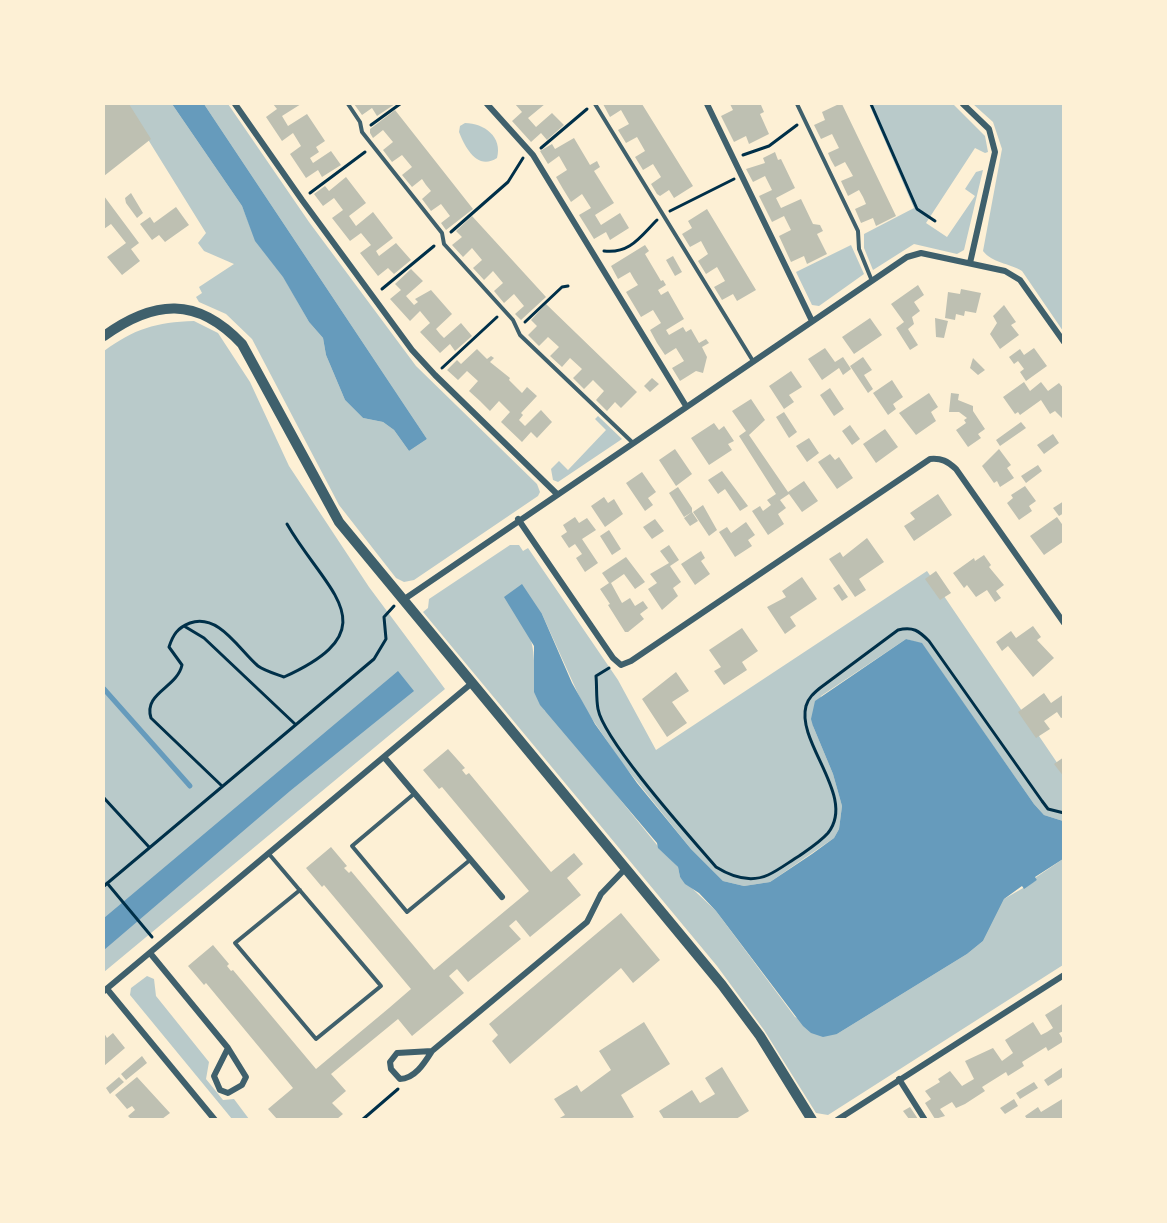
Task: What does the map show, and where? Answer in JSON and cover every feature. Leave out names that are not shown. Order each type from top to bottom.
[{"type":"street","points":[[236,104],[302,200],[412,350],[556,494]]},
{"type":"street","points":[[487,104],[531,152],[686,406]]},
{"type":"street","points":[[706,104],[812,321]]},
{"type":"street","points":[[963,104],[989,129],[995,152],[970,263]]},
{"type":"street","points":[[403,600],[518,519],[907,257],[921,253],[1005,271],[1020,280],[1064,342]]},
{"type":"street","points":[[104,336],[139,314],[164,308],[199,313],[225,325],[242,344],[258,368],[310,472],[339,522],[729,994],[812,1119]]},
{"type":"street","points":[[518,519],[613,658],[621,665],[631,661],[930,459],[939,458],[956,469],[1064,623]]},
{"type":"street","points":[[215,1119],[105,990],[472,683]]},
{"type":"street","points":[[384,757],[502,897]]},
{"type":"street","points":[[432,1051],[419,1053],[405,1051],[392,1056],[391,1069],[400,1079],[407,1079],[425,1064],[432,1051],[587,922],[601,894],[626,868]]},
{"type":"street","points":[[150,953],[228,1048],[246,1077],[242,1085],[228,1093],[220,1090],[214,1076],[228,1048]]},
{"type":"street","points":[[837,1119],[1064,975]]},
{"type":"street","points":[[900,1079],[925,1119]]},
{"type":"lane","points":[[348,104],[360,122],[362,132],[442,233],[444,244],[504,310],[518,330],[632,442]]},
{"type":"lane","points":[[594,104],[753,361]]},
{"type":"lane","points":[[797,104],[858,231],[859,249],[872,281]]},
{"type":"lane","points":[[415,793],[352,846],[406,912],[470,859]]},
{"type":"lane","points":[[269,854],[300,890],[381,986],[316,1039],[235,942],[300,890]]},
{"type":"path","points":[[362,132],[400,104]]},
{"type":"path","points":[[373,296],[508,182],[531,152],[594,104]]},
{"type":"path","points":[[872,104],[917,209],[935,221]]},
{"type":"path","points":[[733,158],[769,146],[804,118]]},
{"type":"path","points":[[302,200],[373,146]]},
{"type":"path","points":[[518,330],[562,287],[568,286]]},
{"type":"path","points":[[435,375],[504,310]]},
{"type":"path","points":[[222,786],[151,718],[149,711],[151,701],[180,677],[182,665],[169,647],[172,635],[183,626],[195,621],[212,623],[236,642],[259,667],[284,677],[312,664],[342,636],[345,615],[328,581],[287,524]]},
{"type":"path","points":[[147,932],[105,884],[374,659],[386,639],[384,617],[403,600]]},
{"type":"path","points":[[183,626],[204,638],[294,724]]},
{"type":"path","points":[[613,658],[609,668],[596,676],[598,710],[603,723],[644,780],[705,854],[728,874],[748,879],[765,876],[813,846],[828,833],[834,817],[834,797],[810,735],[805,717],[806,706],[820,688],[898,630],[908,628],[919,631],[928,641],[1048,809],[1064,813]]},
{"type":"path","points":[[104,798],[149,847]]},
{"type":"path","points":[[362,1119],[407,1079]]},
{"type":"shaded area","points":[[126,104],[172,104],[242,206],[256,241],[283,276],[309,322],[323,338],[326,355],[345,400],[363,418],[383,422],[394,430],[409,451],[427,439],[204,104],[228,104],[309,222],[416,366],[537,484],[540,492],[538,496],[414,580],[404,582],[396,578],[339,505],[252,339],[226,314],[199,302],[196,297],[202,293],[199,287],[234,264],[204,251],[198,243],[206,233]]},
{"type":"shaded area","points":[[869,104],[953,104],[985,136],[988,152],[985,153],[975,148],[926,223],[947,237],[975,196],[965,189],[976,172],[983,170],[964,250],[957,254],[914,244],[873,270],[864,248],[864,234],[914,208]]},
{"type":"shaded area","points":[[973,104],[1063,104],[1063,331],[1022,271],[991,258],[983,251],[1002,149],[993,122]]},
{"type":"shaded area","points":[[465,123],[485,129],[495,138],[497,158],[483,162],[473,156],[459,132],[460,126]]},
{"type":"shaded area","points":[[851,245],[864,274],[819,306],[812,305],[796,272]]},
{"type":"shaded area","points":[[194,321],[218,333],[250,382],[289,466],[369,587],[445,689],[104,972],[104,351],[125,337],[146,328]]},
{"type":"shaded area","points":[[598,416],[622,439],[558,482],[553,480],[551,469],[559,461],[568,470],[606,430],[595,419]]},
{"type":"shaded area","points":[[510,545],[519,545],[523,551],[528,548],[618,680],[656,750],[927,571],[1060,767],[1063,766],[1063,821],[1044,815],[1034,804],[922,644],[906,639],[821,696],[813,726],[833,774],[842,806],[839,829],[834,838],[770,882],[744,886],[723,881],[691,849],[622,763],[584,707],[542,614],[528,632],[540,702],[545,711],[549,712],[657,845],[678,867],[680,877],[716,911],[795,1017],[837,1034],[967,954],[983,941],[1004,899],[1037,880],[1035,878],[1063,859],[1063,965],[828,1115],[816,1113],[764,1030],[717,966],[423,612],[428,608],[429,599]]},
{"type":"shaded area","points":[[147,976],[154,979],[156,996],[209,1062],[206,1079],[223,1100],[234,1099],[249,1119],[232,1119],[130,995],[131,988]]},
{"type":"water","points":[[172,104],[204,104],[427,439],[409,451],[394,430],[383,422],[363,418],[345,400],[326,355],[323,338],[309,322],[283,277],[255,241],[242,206]]},
{"type":"water","points":[[522,584],[542,614],[572,683],[595,724],[637,783],[691,849],[723,881],[744,886],[770,882],[834,838],[839,829],[842,806],[833,774],[811,719],[815,701],[906,639],[922,643],[1034,804],[1044,815],[1063,821],[1063,859],[1035,877],[1037,880],[1024,889],[1022,886],[1004,899],[983,941],[967,954],[837,1034],[823,1037],[811,1033],[803,1026],[716,911],[699,893],[685,884],[680,877],[678,867],[658,848],[657,843],[540,705],[534,692],[534,646],[504,597]]},
{"type":"water","points":[[398,671],[414,691],[290,791],[104,950],[104,918]]},
{"type":"building","points":[[104,104],[129,104],[151,139],[104,176]]},
{"type":"building","points":[[273,104],[301,104],[282,116],[288,126],[307,114],[325,141],[316,147],[319,152],[310,158],[313,163],[331,151],[341,165],[322,177],[318,170],[306,178],[290,154],[301,146],[293,133],[282,141],[266,117],[277,109]]},
{"type":"building","points":[[354,104],[395,104],[377,116],[372,108],[362,115]]},
{"type":"building","points":[[515,104],[545,104],[528,118],[536,127],[552,113],[564,125],[547,140],[541,133],[531,142],[512,121],[522,112]]},
{"type":"building","points":[[603,104],[642,104],[693,186],[674,198],[669,190],[660,196],[657,194],[651,184],[661,177],[653,164],[643,170],[635,157],[645,151],[637,137],[626,143],[618,130],[629,124],[621,110],[610,117]]},
{"type":"building","points":[[730,104],[761,105],[764,112],[760,114],[769,134],[749,144],[746,136],[734,142],[721,116],[733,110]]},
{"type":"building","points":[[842,104],[896,216],[876,226],[873,218],[861,223],[855,209],[866,204],[863,197],[859,190],[848,196],[841,181],[853,176],[845,162],[835,167],[831,160],[828,153],[839,148],[832,134],[821,139],[814,125],[825,120],[822,112]]},
{"type":"building","points":[[395,110],[473,209],[446,230],[441,223],[450,216],[441,204],[431,211],[422,199],[431,191],[422,179],[412,187],[402,175],[412,167],[402,155],[392,162],[383,150],[393,142],[383,130],[373,138],[370,133],[370,129]]},
{"type":"building","points":[[574,138],[590,165],[597,161],[600,167],[594,171],[614,203],[595,215],[601,225],[620,213],[629,228],[610,240],[606,232],[594,239],[579,215],[591,208],[582,194],[571,202],[556,177],[567,170],[559,156],[548,164],[540,151],[552,144],[555,149]]},
{"type":"building","points":[[775,152],[778,160],[781,159],[795,188],[776,198],[781,208],[801,199],[813,224],[820,225],[823,231],[817,234],[827,254],[807,264],[804,256],[791,262],[779,236],[791,230],[784,216],[772,222],[759,196],[772,190],[765,176],[753,182],[746,169],[765,163],[763,158]]},
{"type":"building","points":[[346,177],[366,203],[349,216],[356,226],[373,212],[393,238],[376,251],[379,256],[396,243],[411,260],[394,274],[388,268],[378,276],[360,253],[371,245],[361,233],[350,241],[332,218],[343,210],[334,198],[323,206],[314,194],[325,186],[329,191]]},
{"type":"building","points":[[131,193],[143,213],[137,218],[126,203],[125,198]]},
{"type":"building","points":[[104,196],[139,243],[131,249],[140,261],[122,275],[107,257],[126,243],[111,224],[104,229]]},
{"type":"building","points":[[176,207],[189,225],[165,242],[159,235],[152,240],[140,224],[150,217],[154,223]]},
{"type":"building","points":[[707,209],[756,290],[737,301],[733,294],[722,300],[714,287],[725,281],[717,267],[706,274],[698,261],[708,254],[701,241],[690,247],[682,234],[692,228],[688,221]]},
{"type":"building","points":[[472,216],[546,297],[521,320],[515,314],[524,306],[514,294],[504,303],[494,291],[503,283],[493,271],[484,280],[473,268],[482,260],[472,248],[463,257],[452,245],[462,237],[456,231]]},
{"type":"building","points":[[645,245],[649,251],[645,254],[661,281],[663,280],[666,285],[658,290],[661,295],[668,291],[684,319],[666,330],[669,335],[683,327],[686,332],[691,329],[699,343],[706,339],[709,343],[702,347],[707,357],[703,373],[696,371],[680,381],[672,368],[684,361],[676,348],[665,355],[657,343],[650,330],[661,323],[653,310],[641,317],[626,292],[638,285],[630,272],[618,279],[611,266]]},
{"type":"building","points":[[673,256],[682,272],[675,276],[666,260]]},
{"type":"building","points":[[411,269],[423,281],[406,296],[414,305],[418,302],[415,299],[431,290],[452,314],[436,329],[440,334],[444,338],[461,323],[472,336],[455,351],[450,344],[440,353],[420,332],[430,323],[420,311],[410,321],[390,299],[401,290],[395,284]]},
{"type":"building","points":[[918,285],[924,295],[914,302],[920,311],[912,317],[914,324],[908,329],[918,345],[910,350],[896,328],[904,322],[891,304]]},
{"type":"building","points":[[961,289],[981,293],[976,313],[965,311],[964,316],[956,314],[955,320],[945,318],[948,292],[960,294]]},
{"type":"building","points":[[546,304],[637,392],[621,408],[615,402],[607,411],[596,400],[604,391],[593,380],[584,389],[573,378],[582,369],[570,358],[562,367],[550,356],[559,347],[548,337],[539,346],[528,335],[537,326],[531,320]]},
{"type":"building","points":[[1004,305],[1016,322],[1011,325],[1019,335],[1000,349],[990,334],[997,323],[993,316]]},
{"type":"building","points":[[870,318],[882,335],[854,354],[842,337]]},
{"type":"building","points":[[935,318],[948,321],[944,338],[936,337]]},
{"type":"building","points":[[825,348],[835,362],[843,357],[851,369],[843,375],[839,368],[822,380],[808,359]]},
{"type":"building","points":[[1034,348],[1047,366],[1026,381],[1020,372],[1024,369],[1018,361],[1014,364],[1009,357],[1020,349],[1024,355]]},
{"type":"building","points":[[477,349],[487,359],[491,356],[494,358],[490,362],[510,378],[509,380],[522,393],[527,387],[537,396],[521,413],[523,415],[519,420],[525,426],[541,410],[552,422],[537,438],[531,432],[522,442],[501,422],[510,412],[499,401],[490,411],[469,391],[478,381],[467,371],[458,380],[447,370],[457,360],[461,364]]},
{"type":"building","points":[[863,357],[872,370],[864,375],[873,389],[868,393],[850,366]]},
{"type":"building","points":[[973,358],[985,370],[978,375],[970,368]]},
{"type":"building","points":[[791,371],[802,387],[789,395],[794,402],[784,409],[769,386]]},
{"type":"building","points":[[652,378],[659,384],[650,392],[644,386]]},
{"type":"building","points":[[892,380],[903,397],[893,404],[896,409],[888,415],[873,393]]},
{"type":"building","points":[[1024,382],[1030,391],[1041,382],[1048,391],[1059,383],[1064,389],[1064,420],[1055,411],[1050,414],[1041,400],[1020,415],[1018,412],[1015,414],[1003,397]]},
{"type":"building","points":[[830,388],[844,409],[834,416],[820,395]]},
{"type":"building","points":[[929,393],[938,407],[931,412],[936,421],[916,435],[899,413]]},
{"type":"building","points":[[951,393],[959,394],[958,400],[973,406],[973,411],[985,429],[978,434],[981,438],[968,447],[956,430],[966,423],[964,420],[967,418],[959,412],[949,412]]},
{"type":"building","points":[[751,399],[765,420],[749,435],[788,492],[804,481],[818,501],[802,512],[789,494],[780,500],[786,508],[778,514],[784,524],[768,535],[752,511],[760,506],[763,511],[771,505],[767,500],[776,494],[739,436],[746,431],[732,411]]},
{"type":"building","points":[[784,412],[797,432],[789,438],[776,417]]},
{"type":"building","points":[[1021,422],[1026,428],[1000,446],[996,440]]},
{"type":"building","points":[[714,423],[719,430],[724,426],[734,441],[728,444],[732,450],[709,465],[691,438]]},
{"type":"building","points":[[850,425],[860,439],[852,445],[842,431]]},
{"type":"building","points":[[885,429],[898,447],[876,463],[863,444]]},
{"type":"building","points":[[1053,434],[1059,443],[1044,454],[1037,445]]},
{"type":"building","points":[[809,438],[819,453],[807,462],[796,446]]},
{"type":"building","points":[[675,449],[692,474],[676,486],[659,460]]},
{"type":"building","points":[[999,449],[1011,465],[1007,468],[1014,478],[1000,487],[997,481],[994,483],[982,466]]},
{"type":"building","points":[[830,454],[835,460],[839,457],[853,478],[837,489],[818,462]]},
{"type":"building","points":[[1038,465],[1042,471],[1026,483],[1021,476]]},
{"type":"building","points":[[722,471],[748,506],[740,511],[725,489],[718,494],[708,480]]},
{"type":"building","points":[[642,472],[656,492],[648,498],[653,505],[645,511],[626,483]]},
{"type":"building","points":[[1025,486],[1036,501],[1029,506],[1032,511],[1019,520],[1007,503],[1013,498],[1011,495]]},
{"type":"building","points":[[678,487],[692,508],[692,512],[684,517],[669,493]]},
{"type":"building","points":[[938,494],[952,515],[914,541],[904,526],[915,519],[910,513]]},
{"type":"building","points":[[604,497],[608,503],[614,499],[623,514],[605,527],[591,506]]},
{"type":"building","points":[[1064,501],[1064,513],[1059,516],[1053,508]]},
{"type":"building","points":[[703,505],[717,530],[709,536],[693,512]]},
{"type":"building","points":[[692,512],[698,521],[690,526],[684,518]]},
{"type":"building","points":[[575,517],[579,523],[587,518],[596,530],[582,539],[598,563],[585,572],[576,558],[582,554],[575,544],[569,548],[561,536],[567,532],[563,525]]},
{"type":"building","points":[[1057,517],[1064,527],[1064,541],[1044,555],[1030,536]]},
{"type":"building","points":[[655,519],[664,531],[652,539],[643,527]]},
{"type":"building","points":[[746,522],[755,535],[748,540],[752,546],[735,557],[719,532],[727,527],[731,533]]},
{"type":"building","points":[[609,530],[621,549],[612,555],[600,536]]},
{"type":"building","points":[[867,538],[884,562],[859,579],[866,590],[855,597],[829,559],[840,552],[843,557]]},
{"type":"building","points":[[669,545],[679,560],[670,566],[681,582],[673,588],[678,596],[662,610],[648,589],[657,583],[650,574],[669,563],[660,551]]},
{"type":"building","points":[[701,551],[705,558],[701,561],[710,574],[695,585],[681,564]]},
{"type":"building","points":[[984,555],[991,565],[989,567],[1004,585],[996,591],[1001,598],[995,602],[987,590],[976,597],[967,585],[964,588],[953,573],[974,558],[975,561]]},
{"type":"building","points":[[626,557],[645,582],[635,589],[624,574],[611,583],[622,603],[630,598],[635,606],[643,601],[648,608],[640,614],[644,619],[628,632],[625,632],[600,589],[609,583],[602,573]]},
{"type":"building","points":[[936,571],[951,593],[940,600],[925,579]]},
{"type":"building","points":[[802,577],[817,599],[790,617],[796,626],[785,634],[767,607],[786,597],[782,591]]},
{"type":"building","points":[[839,584],[848,597],[842,601],[833,588]]},
{"type":"building","points":[[1033,626],[1041,637],[1037,640],[1054,658],[1033,677],[1008,646],[1002,651],[996,642],[1011,631],[1016,638]]},
{"type":"building","points":[[742,628],[758,651],[742,662],[747,670],[724,685],[714,671],[721,667],[709,650]]},
{"type":"building","points":[[676,672],[689,691],[672,702],[687,723],[667,737],[642,699]]},
{"type":"building","points":[[1044,693],[1051,703],[1064,694],[1064,717],[1061,718],[1057,712],[1044,721],[1050,729],[1036,738],[1018,712]]},
{"type":"building","points":[[448,749],[465,768],[462,770],[466,775],[469,773],[551,872],[574,853],[583,864],[567,878],[581,895],[530,937],[516,920],[509,926],[521,939],[468,982],[457,969],[449,976],[464,993],[412,1036],[398,1019],[331,1074],[346,1091],[332,1103],[343,1114],[337,1119],[277,1119],[268,1109],[293,1088],[206,983],[204,985],[188,966],[213,945],[229,964],[227,966],[231,971],[233,970],[316,1069],[411,989],[324,885],[322,887],[306,868],[331,847],[347,866],[344,868],[349,873],[351,871],[434,970],[529,891],[442,787],[439,789],[423,770]]},
{"type":"building","points":[[1064,757],[1064,777],[1054,764]]},
{"type":"building","points":[[621,913],[660,960],[633,983],[621,968],[510,1064],[492,1041],[498,1035],[489,1024]]},
{"type":"building","points":[[1064,1003],[1064,1031],[1059,1033],[1064,1041],[1048,1051],[1046,1047],[1022,1062],[1024,1066],[1008,1076],[1006,1072],[982,1087],[985,1091],[965,1104],[956,1108],[952,1102],[940,1109],[945,1116],[935,1119],[925,1103],[931,1099],[925,1091],[940,1082],[938,1079],[950,1071],[962,1086],[974,1079],[965,1061],[993,1048],[1002,1061],[1013,1053],[1005,1040],[1033,1022],[1041,1035],[1047,1032],[1053,1028],[1045,1015]]},
{"type":"building","points":[[644,1022],[670,1064],[621,1095],[634,1117],[630,1119],[558,1119],[565,1115],[554,1099],[577,1085],[581,1092],[611,1070],[599,1051]]},
{"type":"building","points":[[104,1033],[107,1038],[113,1033],[125,1048],[104,1066]]},
{"type":"building","points":[[142,1056],[147,1063],[126,1080],[121,1074]]},
{"type":"building","points":[[722,1067],[749,1111],[736,1119],[664,1119],[659,1111],[692,1090],[700,1103],[715,1094],[705,1078]]},
{"type":"building","points":[[1062,1068],[1064,1076],[1048,1086],[1044,1080]]},
{"type":"building","points":[[119,1077],[124,1082],[110,1094],[106,1088]]},
{"type":"building","points":[[137,1077],[170,1113],[162,1119],[131,1119],[128,1116],[135,1110],[132,1106],[127,1109],[115,1095]]},
{"type":"building","points":[[1034,1082],[1038,1088],[1020,1099],[1016,1093]]},
{"type":"building","points":[[1064,1098],[1064,1119],[1027,1119],[1025,1116],[1038,1107],[1041,1112]]},
{"type":"building","points":[[1014,1099],[1018,1106],[1005,1114],[1000,1108]]},
{"type":"building","points":[[910,1107],[918,1119],[909,1119],[903,1111]]},
{"type":"waterway","points":[[104,689],[190,786]]}]
